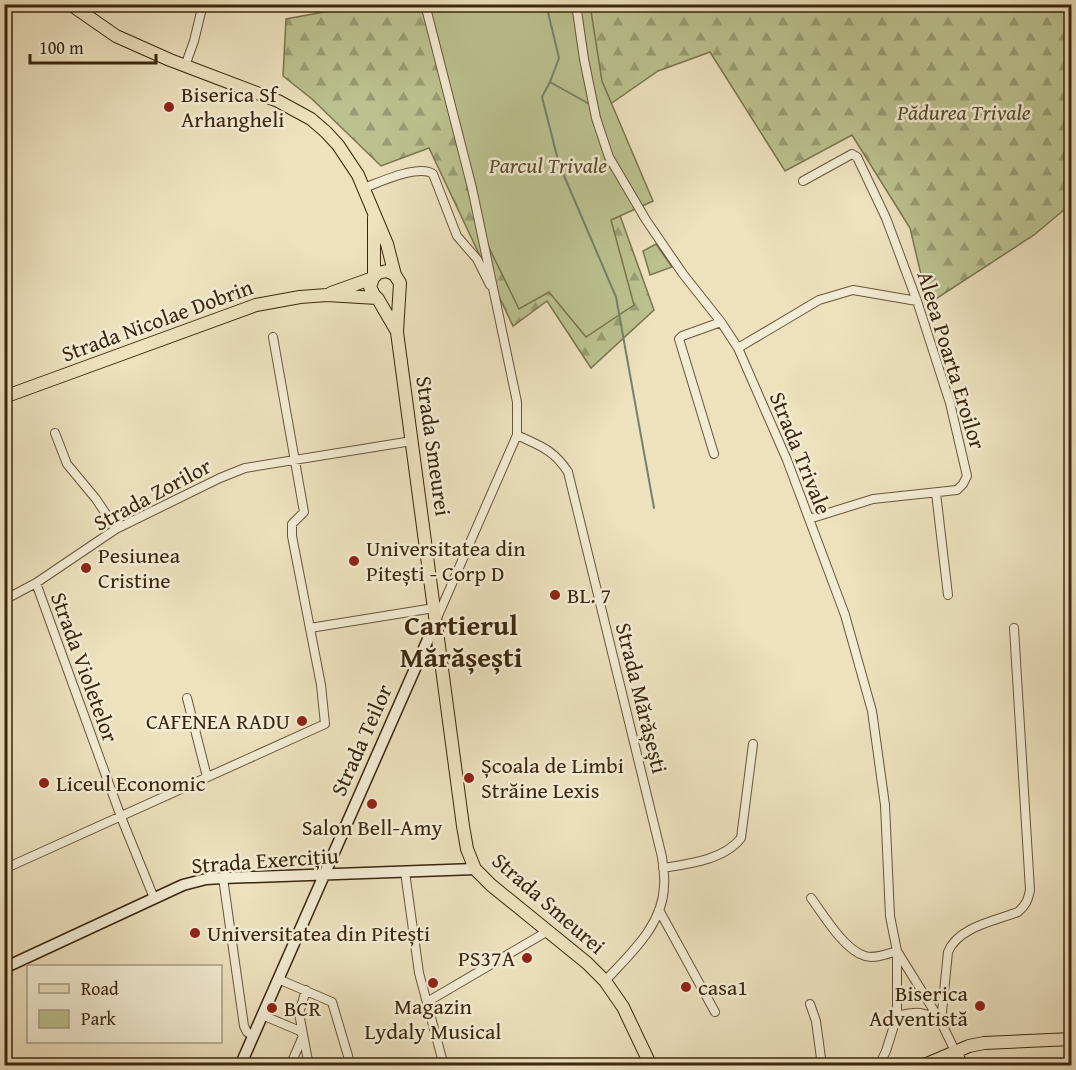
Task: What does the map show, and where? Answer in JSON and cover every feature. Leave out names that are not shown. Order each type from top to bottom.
[{"type":"main road","points":[[70,4],[116,36],[185,66],[278,101],[311,119],[338,145],[364,188],[374,210],[387,244],[395,275],[400,283],[398,293],[392,299],[378,299],[370,287],[374,277],[374,210]]},
{"type":"main road","points":[[374,277],[387,271],[395,275]]},
{"type":"main road","name":"Strada Nicolae Dobrin","points":[[327,295],[374,277]]},
{"type":"main road","name":"Strada Smeurei","points":[[398,293],[397,332],[467,849],[475,869],[491,885],[587,963],[605,981],[623,1007],[651,1065]]},
{"type":"main road","name":"Strada Nicolae Dobrin","points":[[4,397],[256,305],[327,295],[378,299]]},
{"type":"main road","name":"Strada Smeurei","points":[[378,299],[397,332]]},
{"type":"main road","name":"Strada Teilor","points":[[240,1065],[435,614]]},
{"type":"main road","name":"Strada Exercițiu","points":[[4,968],[183,885],[206,879],[475,869]]},
{"type":"main road","points":[[922,1065],[955,1051],[984,1043],[1071,1040]]},
{"type":"main road","points":[[955,1051],[962,1065]]},
{"type":"street","points":[[185,66],[195,41],[203,4]]},
{"type":"street","name":"Strada Teilor","points":[[425,4],[479,219],[517,402],[517,435],[435,614]]},
{"type":"street","name":"Strada Trivale","points":[[576,4],[596,118],[609,157],[646,220],[738,348],[787,460],[846,615],[872,711],[885,805],[890,916],[897,951],[897,1016],[886,1052],[879,1065]]},
{"type":"street","name":"Aleea Poarta Eroilor","points":[[803,181],[854,154],[886,218],[918,301],[950,403],[967,476],[957,490],[873,499],[809,519]]},
{"type":"street","points":[[364,188],[415,171],[428,170],[433,174],[456,236],[477,259],[495,296]]},
{"type":"street","points":[[738,348],[819,300],[853,290],[918,301]]},
{"type":"street","points":[[714,454],[679,339],[721,322]]},
{"type":"street","points":[[4,869],[325,724],[321,686],[292,536],[292,525],[304,512],[273,337]]},
{"type":"street","points":[[55,433],[67,464],[96,499],[116,529]]},
{"type":"street","name":"Strada Mărășești","points":[[517,435],[558,457],[568,472],[662,857],[664,886],[659,910],[641,942],[605,981]]},
{"type":"street","name":"Strada Zorilor","points":[[4,600],[36,583],[116,529],[220,477],[245,468],[412,441]]},
{"type":"street","points":[[936,493],[948,596]]},
{"type":"street","name":"Strada Violetelor","points":[[36,583],[121,817],[154,898]]},
{"type":"street","points":[[309,628],[435,614]]},
{"type":"street","points":[[897,1016],[914,1012],[927,1013],[941,1022],[948,952],[951,944],[969,931],[1018,912],[1028,900],[1030,890],[1014,628]]},
{"type":"street","points":[[188,698],[207,777]]},
{"type":"street","points":[[663,868],[694,862],[723,852],[735,846],[741,838],[753,744]]},
{"type":"street","points":[[405,872],[416,953],[426,1002],[444,1065]]},
{"type":"street","points":[[223,878],[244,1026],[253,1036]]},
{"type":"street","points":[[811,898],[833,928],[857,951],[866,956],[878,956],[897,951]]},
{"type":"street","points":[[659,910],[716,1012]]},
{"type":"street","points":[[426,1002],[548,931]]},
{"type":"street","name":"Strada Trivale","points":[[897,951],[941,1022],[955,1051]]},
{"type":"street","points":[[278,979],[332,1002],[351,1065]]},
{"type":"street","points":[[306,990],[299,1012],[309,1065]]},
{"type":"street","points":[[810,1004],[816,1021],[822,1065]]},
{"type":"street","points":[[262,1015],[300,1031],[303,1036]]},
{"type":"street","points":[[290,1065],[303,1036]]},
{"type":"green space","name":"Pădurea Trivale","points":[[346,5],[1071,5],[1071,204],[1034,235],[928,304],[910,228],[852,135],[785,171],[710,52],[658,71],[586,121],[654,310],[591,368],[547,301],[513,326],[429,148],[381,166],[312,99],[283,76],[286,19],[345,8]]},
{"type":"green space","name":"Parcul Trivale","points":[[421,5],[590,5],[602,81],[653,201],[611,220],[634,305],[586,337],[549,292],[519,309],[477,223],[453,122]]},
{"type":"green space","points":[[656,244],[672,267],[650,275],[643,251]]},
{"type":"waterway","points":[[546,4],[559,58],[542,97],[559,164],[616,297],[654,508]]},
{"type":"waterway","points":[[550,82],[591,105]]},
{"type":"place","name":"Biserica Sf Arhangheli","points":[[169,107]]},
{"type":"place","name":"Universitatea din Pitești - Corp D","points":[[354,561]]},
{"type":"place","name":"Pesiunea Cristine","points":[[86,568]]},
{"type":"place","name":"BL. 7","points":[[555,595]]},
{"type":"place","name":"CAFENEA RADU","points":[[302,721]]},
{"type":"place","name":"Școala de Limbi Străine Lexis","points":[[469,778]]},
{"type":"place","name":"Liceul Economic","points":[[44,783]]},
{"type":"place","name":"Salon Bell-Amy","points":[[372,804]]},
{"type":"place","name":"Universitatea din Pitești","points":[[195,933]]},
{"type":"place","name":"PS37A","points":[[527,958]]},
{"type":"place","name":"Magazin Lydaly Musical","points":[[433,983]]},
{"type":"place","name":"casa1","points":[[686,987]]},
{"type":"place","name":"Biserica Adventistă","points":[[980,1006]]},
{"type":"place","name":"BCR","points":[[272,1008]]},
{"type":"district","name":"Cartierul Mărășești","points":[[461,640]]}]
